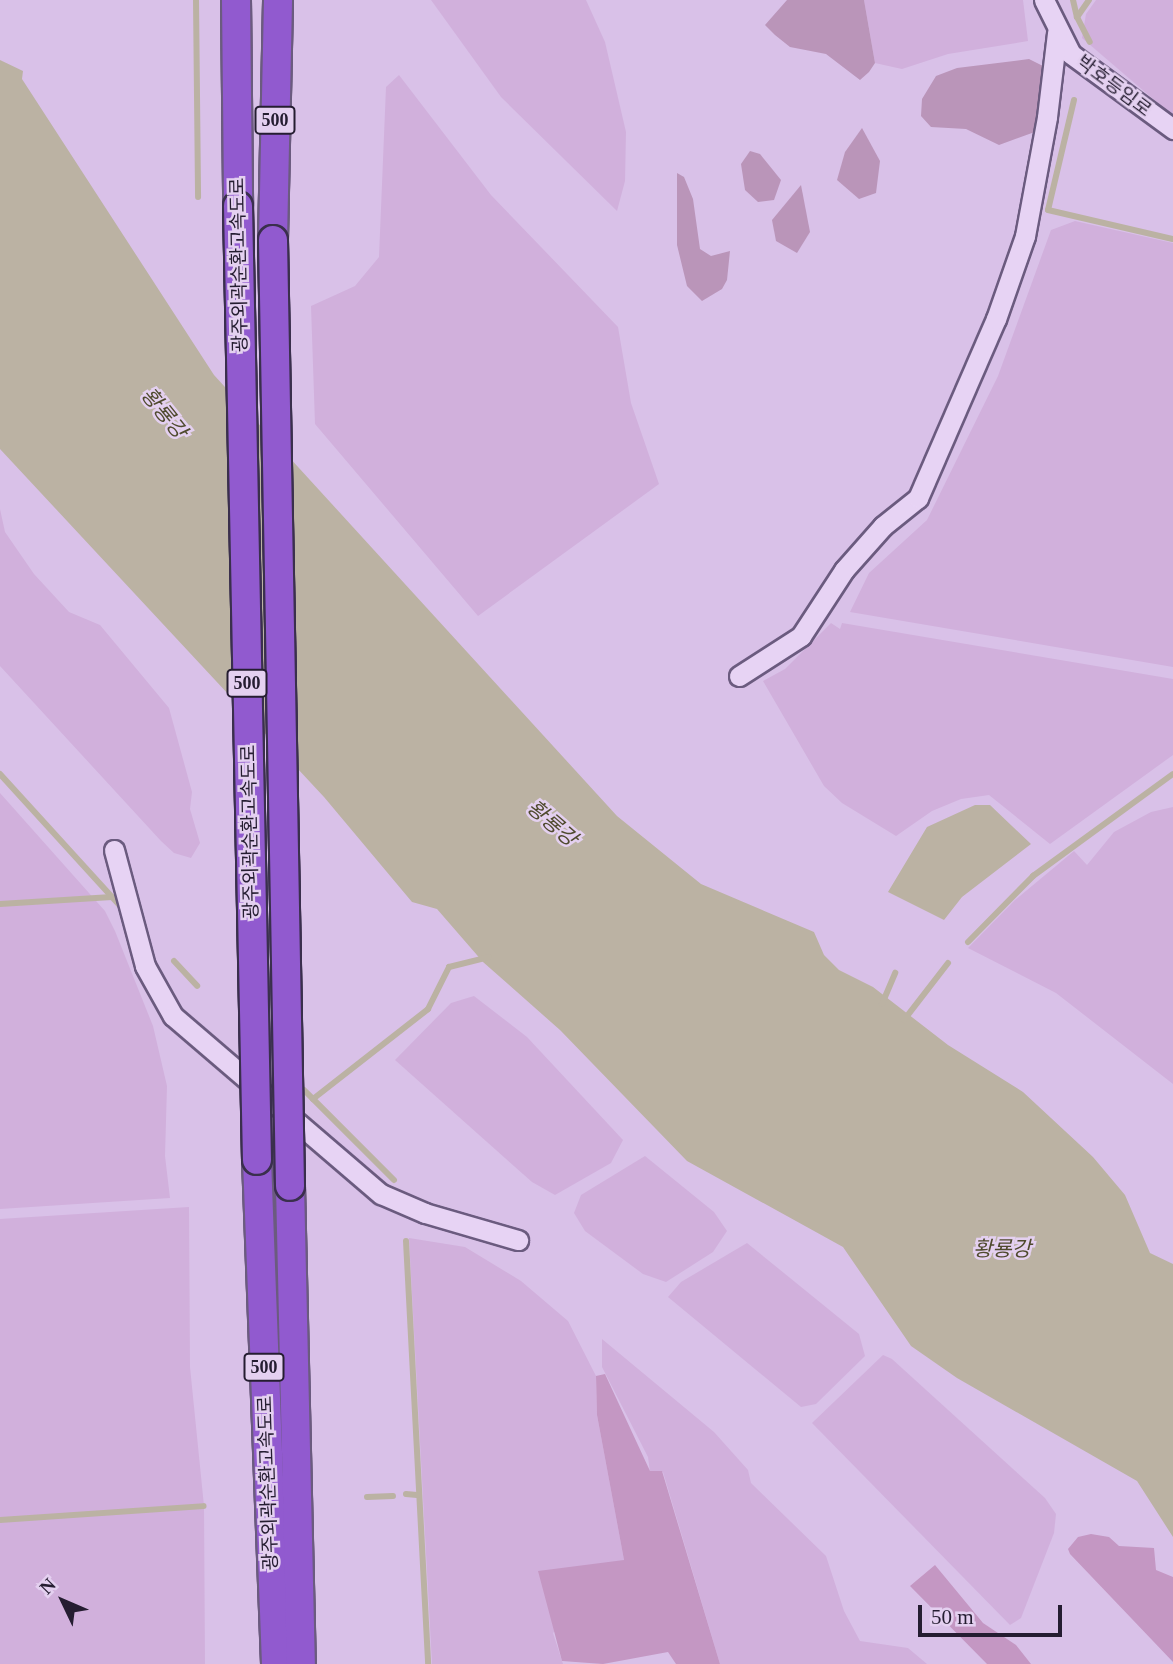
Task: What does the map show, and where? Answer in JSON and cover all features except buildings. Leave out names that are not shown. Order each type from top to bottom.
[{"type":"highway","name":"광주외곽순환고속도로","points":[[236,0],[257,1160],[284,1576],[301,1664]]},
{"type":"highway","name":"광주외곽순환고속도로","points":[[276,1664],[284,1576],[290,1186],[273,240],[278,0]]},
{"type":"street","name":"박호등임로","points":[[1044,0],[1057,33],[1072,54],[1104,82],[1173,129]]},
{"type":"street","points":[[738,676],[801,636],[852,561],[883,526],[918,498],[996,319],[1025,236],[1057,33]]},
{"type":"street","points":[[114,850],[145,966],[173,1016],[381,1194],[425,1213],[518,1240]]},
{"type":"shaded area","points":[[431,0],[586,0],[605,42],[626,132],[625,181],[617,211],[501,97]]},
{"type":"shaded area","points":[[787,0],[864,0],[875,63],[869,72],[860,80],[826,54],[790,47],[775,35],[765,25]]},
{"type":"shaded area","points":[[864,0],[1023,0],[1028,41],[948,54],[902,69],[875,63]]},
{"type":"shaded area","points":[[1096,0],[1173,0],[1173,116],[1082,38],[1086,14]]},
{"type":"shaded area","points":[[1029,59],[1043,66],[1043,129],[999,145],[966,129],[931,127],[921,116],[922,99],[936,76],[957,68]]},
{"type":"shaded area","points":[[399,75],[491,195],[618,327],[631,403],[659,484],[478,616],[315,424],[311,306],[355,286],[379,257],[386,87]]},
{"type":"shaded area","points":[[862,128],[880,161],[876,193],[859,199],[837,180],[845,152]]},
{"type":"shaded area","points":[[750,151],[760,154],[781,180],[774,200],[758,202],[745,190],[741,164]]},
{"type":"shaded area","points":[[677,173],[684,177],[693,199],[700,249],[711,256],[730,251],[727,280],[722,289],[702,301],[687,286],[677,245]]},
{"type":"shaded area","points":[[801,185],[810,232],[797,253],[776,241],[772,220]]},
{"type":"shaded area","points":[[1075,221],[1173,243],[1173,667],[850,612],[869,573],[927,520],[998,376],[1051,230]]},
{"type":"shaded area","points":[[0,509],[5,532],[34,574],[69,612],[100,625],[169,708],[192,792],[190,809],[200,843],[191,858],[174,853],[161,841],[0,666]]},
{"type":"shaded area","points":[[831,623],[840,629],[842,623],[1173,679],[1173,755],[1050,844],[989,795],[961,799],[932,811],[896,836],[842,803],[824,786],[763,681],[785,669]]},
{"type":"shaded area","points":[[0,793],[105,911],[115,931],[153,1026],[167,1086],[165,1156],[170,1198],[0,1209]]},
{"type":"shaded area","points":[[1173,807],[1173,1084],[1056,993],[968,948],[1015,900],[1074,851],[1087,865],[1114,832],[1151,812]]},
{"type":"shaded area","points":[[474,996],[527,1037],[623,1140],[611,1163],[555,1195],[532,1182],[395,1060],[451,1003]]},
{"type":"shaded area","points":[[645,1156],[714,1212],[727,1231],[713,1252],[666,1282],[643,1274],[585,1231],[574,1213],[581,1195]]},
{"type":"shaded area","points":[[189,1207],[190,1367],[204,1506],[205,1664],[0,1664],[0,1219]]},
{"type":"shaded area","points":[[409,1238],[465,1247],[521,1281],[568,1321],[596,1376],[597,1415],[624,1560],[553,1633],[563,1664],[432,1664]]},
{"type":"shaded area","points":[[747,1243],[859,1334],[865,1356],[816,1404],[801,1407],[668,1297],[681,1282]]},
{"type":"shaded area","points":[[602,1339],[714,1432],[748,1470],[751,1483],[826,1556],[844,1611],[860,1641],[908,1648],[927,1664],[720,1664],[663,1472],[650,1472],[648,1457],[602,1367]]},
{"type":"shaded area","points":[[883,1355],[892,1359],[1045,1498],[1056,1514],[1054,1533],[1021,1618],[1010,1625],[812,1423]]},
{"type":"shaded area","points":[[605,1374],[650,1471],[662,1471],[720,1664],[676,1664],[668,1652],[603,1664],[562,1661],[538,1571],[624,1560],[597,1415],[596,1376]]},
{"type":"shaded area","points":[[1091,1534],[1109,1537],[1119,1546],[1154,1548],[1156,1570],[1173,1577],[1173,1662],[1070,1554],[1068,1549],[1078,1537]]},
{"type":"shaded area","points":[[935,1565],[983,1623],[1016,1645],[1031,1664],[987,1664],[910,1586]]},
{"type":"water","name":"황룡강","points":[[0,60],[23,71],[22,79],[214,375],[617,816],[701,884],[814,932],[824,955],[839,970],[873,987],[948,1045],[1023,1092],[1093,1157],[1125,1195],[1150,1253],[1173,1264],[1173,1537],[1137,1481],[957,1378],[911,1346],[843,1247],[687,1161],[560,1030],[483,962],[437,909],[412,902],[324,797],[0,449]]},
{"type":"water","points":[[975,805],[990,805],[1031,844],[962,897],[944,920],[888,892],[927,827]]},
{"type":"waterway","points":[[196,0],[198,197]]},
{"type":"waterway","points":[[1073,0],[1077,17]]},
{"type":"waterway","points":[[1089,0],[1077,17],[1090,42]]},
{"type":"waterway","points":[[1074,100],[1048,210],[1173,239]]},
{"type":"waterway","points":[[0,774],[123,909]]},
{"type":"waterway","points":[[968,942],[1033,876],[1173,774]]},
{"type":"waterway","points":[[0,904],[112,897]]},
{"type":"waterway","points":[[394,1180],[313,1099],[428,1009],[449,967],[489,957]]},
{"type":"waterway","points":[[174,961],[197,986]]},
{"type":"waterway","points":[[904,1020],[948,963]]},
{"type":"waterway","points":[[882,1004],[895,973]]},
{"type":"waterway","points":[[304,1090],[313,1099]]},
{"type":"waterway","points":[[406,1241],[428,1664]]},
{"type":"waterway","points":[[406,1494],[417,1495]]},
{"type":"waterway","points":[[367,1497],[393,1496]]},
{"type":"waterway","points":[[0,1520],[204,1506]]}]
